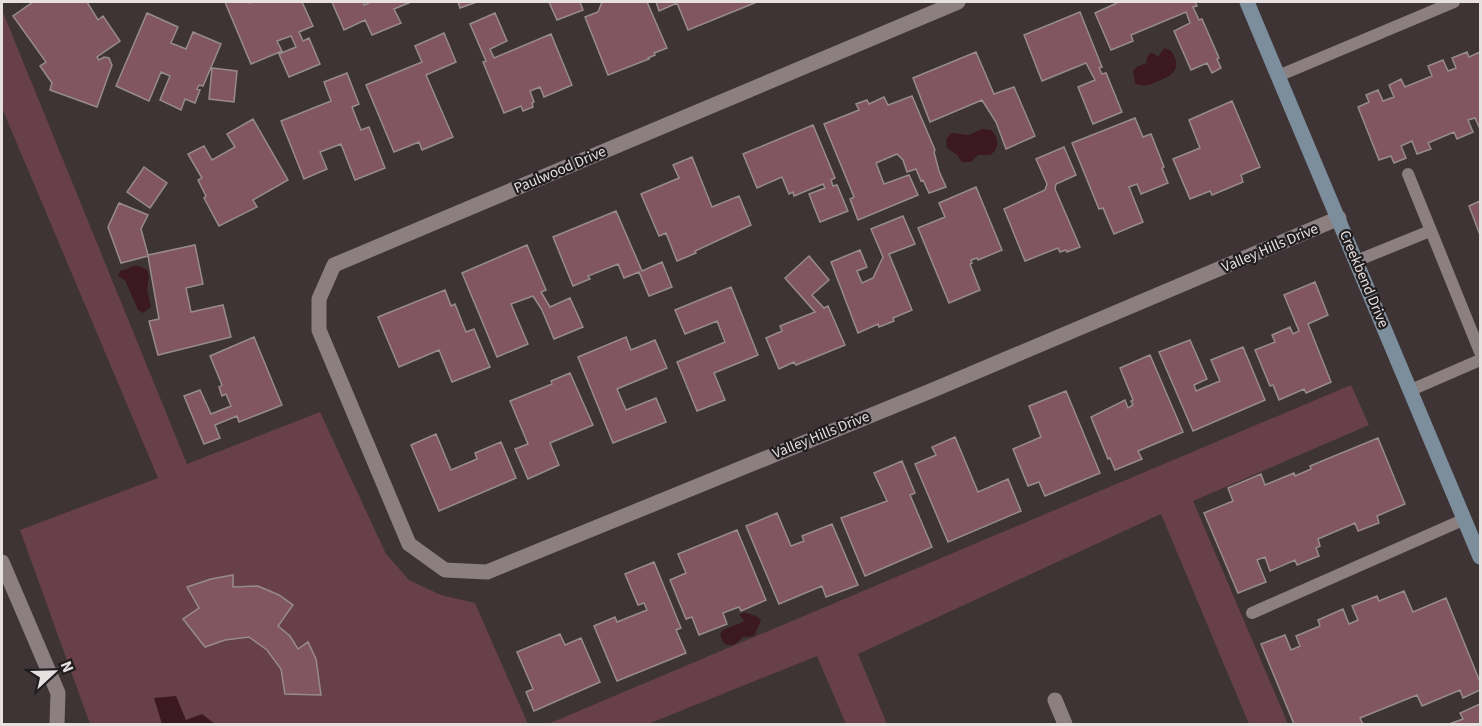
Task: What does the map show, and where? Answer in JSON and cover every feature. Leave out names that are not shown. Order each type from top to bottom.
[{"type":"street","name":"Paulwood Drive","points":[[365,439],[319,330],[319,298],[334,265],[958,2]]},
{"type":"street","name":"Creekbend Drive","points":[[1247,2],[1465,519],[1476,535],[1480,557]]},
{"type":"street","name":"Valley Hills Drive","points":[[365,439],[409,544],[445,570],[487,572],[933,390],[1339,218]]},
{"type":"street","points":[[5,568],[58,693],[57,724]]},
{"type":"street","points":[[1055,700],[1065,724]]},
{"type":"lane","points":[[1278,76],[1454,2]]},
{"type":"lane","points":[[1407,174],[1480,352]]},
{"type":"lane","points":[[1356,261],[1430,231]]},
{"type":"lane","points":[[1411,390],[1480,360]]},
{"type":"lane","points":[[1252,613],[1465,519]]},
{"type":"shaded area","points":[[2,10],[187,464],[320,412],[386,554],[409,580],[441,595],[475,603],[528,724],[90,724],[20,530],[158,478],[2,108]]},
{"type":"shaded area","points":[[1164,48],[1170,50],[1176,61],[1173,73],[1149,85],[1135,83],[1133,71],[1138,66],[1147,63],[1149,54],[1153,53],[1158,57]]},
{"type":"shaded area","points":[[982,129],[991,130],[996,136],[997,146],[990,155],[978,155],[971,162],[962,162],[947,148],[946,139],[952,133],[969,135]]},
{"type":"shaded area","points":[[136,265],[147,270],[149,276],[147,289],[151,307],[143,313],[138,310],[125,280],[118,276],[121,270]]},
{"type":"shaded area","points":[[1351,385],[1369,425],[1193,501],[1288,724],[1249,724],[1161,514],[858,654],[887,724],[846,724],[817,656],[648,724],[548,724]]},
{"type":"shaded area","points":[[744,612],[761,620],[754,636],[743,637],[734,645],[727,645],[720,634],[723,630],[743,622],[744,620],[739,615]]},
{"type":"shaded area","points":[[176,696],[186,720],[202,714],[215,724],[162,724],[154,698]]},
{"type":"building","points":[[33,2],[87,2],[98,20],[103,16],[120,41],[97,57],[99,60],[104,57],[109,58],[112,65],[97,107],[50,90],[52,83],[40,66],[46,62],[13,16]]},
{"type":"building","points":[[225,2],[302,2],[313,26],[299,32],[303,41],[309,38],[320,64],[289,77],[279,54],[296,47],[291,36],[277,41],[282,51],[251,64]]},
{"type":"building","points":[[332,2],[363,2],[364,5],[371,2],[411,2],[394,9],[401,23],[372,35],[365,20],[344,30]]},
{"type":"building","points":[[458,2],[477,2],[460,8]]},
{"type":"building","points":[[549,2],[580,2],[583,10],[557,20]]},
{"type":"building","points":[[602,2],[647,2],[667,48],[654,53],[655,55],[649,59],[608,75],[585,17],[598,12]]},
{"type":"building","points":[[656,2],[757,2],[688,30],[677,3],[659,11]]},
{"type":"building","points":[[1119,2],[1195,2],[1197,6],[1193,7],[1199,20],[1202,19],[1221,68],[1212,73],[1207,63],[1191,70],[1174,31],[1190,23],[1186,12],[1131,35],[1133,41],[1111,50],[1095,13]]},
{"type":"building","points":[[1080,12],[1102,67],[1099,68],[1102,74],[1106,73],[1122,112],[1093,124],[1078,87],[1095,80],[1086,63],[1042,81],[1024,35]]},
{"type":"building","points":[[147,13],[178,27],[171,43],[186,49],[193,32],[221,44],[203,86],[199,85],[197,89],[200,90],[195,103],[185,99],[181,110],[160,100],[170,76],[161,72],[149,101],[116,86]]},
{"type":"building","points":[[495,13],[507,41],[490,49],[494,58],[551,34],[572,85],[544,97],[540,87],[530,91],[534,102],[533,107],[523,111],[521,106],[504,113],[470,24]]},
{"type":"building","points":[[444,33],[456,62],[426,75],[453,137],[422,150],[419,142],[394,152],[366,85],[422,62],[415,46]]},
{"type":"building","points":[[976,52],[994,94],[1014,87],[1035,136],[1006,149],[996,122],[982,100],[930,122],[913,78]]},
{"type":"building","points":[[1467,52],[1469,57],[1480,52],[1480,129],[1475,118],[1468,120],[1473,132],[1457,139],[1454,132],[1428,143],[1431,149],[1417,154],[1412,141],[1401,146],[1406,158],[1394,163],[1391,156],[1379,160],[1358,107],[1369,102],[1366,95],[1378,90],[1383,101],[1394,97],[1389,85],[1401,79],[1405,87],[1432,76],[1428,66],[1443,60],[1448,71],[1456,68],[1452,58]]},
{"type":"building","points":[[212,68],[237,71],[234,102],[209,99]]},
{"type":"building","points":[[347,73],[359,104],[352,107],[361,130],[369,127],[385,168],[355,180],[341,144],[320,152],[327,169],[304,179],[281,121],[331,101],[324,82]]},
{"type":"building","points":[[912,96],[935,150],[939,171],[946,187],[929,193],[916,169],[907,172],[903,160],[897,154],[876,163],[884,184],[909,175],[918,195],[858,220],[850,199],[854,197],[824,124],[859,110],[856,104],[867,100],[869,104],[884,97],[888,105]]},
{"type":"building","points":[[1232,101],[1260,167],[1241,175],[1243,182],[1212,195],[1210,191],[1190,199],[1173,159],[1200,148],[1189,120]]},
{"type":"building","points":[[1135,118],[1143,137],[1151,134],[1168,183],[1141,194],[1137,184],[1129,187],[1143,222],[1114,234],[1103,208],[1099,209],[1072,143]]},
{"type":"building","points":[[253,119],[288,180],[253,200],[257,207],[219,226],[204,198],[206,196],[198,180],[202,178],[188,154],[204,146],[212,160],[235,147],[227,134]]},
{"type":"building","points":[[813,125],[835,178],[831,180],[833,186],[837,185],[848,211],[820,222],[809,194],[825,188],[823,184],[794,196],[793,192],[789,194],[782,177],[757,188],[743,154]]},
{"type":"building","points":[[1064,147],[1076,175],[1056,184],[1055,189],[1080,247],[1067,252],[1066,250],[1060,252],[1058,248],[1025,261],[1004,209],[1045,190],[1047,184],[1036,159]]},
{"type":"building","points":[[692,157],[712,207],[739,196],[751,225],[677,261],[666,233],[659,236],[641,194],[679,178],[673,165]]},
{"type":"building","points":[[144,167],[167,183],[150,208],[127,192]]},
{"type":"building","points":[[976,187],[1002,250],[978,260],[977,258],[971,260],[970,264],[980,290],[949,303],[918,228],[945,217],[939,203]]},
{"type":"building","points":[[1480,201],[1480,235],[1469,206]]},
{"type":"building","points":[[119,203],[148,215],[141,229],[148,255],[195,245],[203,284],[186,288],[191,312],[223,305],[231,337],[158,355],[149,321],[159,319],[148,256],[121,263],[108,227]]},
{"type":"building","points":[[616,211],[642,271],[662,262],[672,287],[649,296],[639,272],[624,278],[618,264],[588,276],[590,279],[573,286],[553,237]]},
{"type":"building","points":[[903,216],[915,244],[889,254],[912,310],[893,318],[894,321],[879,327],[878,324],[858,333],[831,262],[860,250],[867,267],[857,271],[862,283],[873,278],[883,257],[871,229]]},
{"type":"building","points":[[527,245],[546,290],[541,292],[550,307],[570,298],[583,327],[554,339],[542,310],[533,296],[511,304],[528,344],[497,357],[462,273]]},
{"type":"building","points":[[809,256],[829,280],[812,295],[824,308],[828,306],[845,345],[796,365],[794,362],[779,369],[766,338],[782,331],[780,326],[815,312],[785,278]]},
{"type":"building","points":[[1315,282],[1328,315],[1308,324],[1331,382],[1306,393],[1304,389],[1279,400],[1273,385],[1270,386],[1255,350],[1275,342],[1272,335],[1290,327],[1293,334],[1299,331],[1284,295]]},
{"type":"building","points":[[731,287],[758,355],[714,373],[725,400],[697,411],[677,362],[725,342],[717,321],[685,334],[675,310]]},
{"type":"building","points":[[445,290],[451,306],[455,304],[466,332],[474,329],[490,367],[452,382],[439,350],[399,367],[378,317]]},
{"type":"building","points":[[254,337],[282,405],[239,422],[237,416],[215,425],[220,438],[204,444],[184,396],[200,390],[211,414],[231,406],[226,394],[222,396],[219,387],[222,385],[210,356]]},
{"type":"building","points":[[626,337],[631,350],[655,340],[667,368],[617,389],[626,410],[656,398],[666,422],[613,443],[578,357]]},
{"type":"building","points":[[1190,340],[1207,379],[1194,385],[1196,391],[1220,381],[1211,360],[1243,347],[1265,400],[1193,431],[1159,352]]},
{"type":"building","points":[[1150,355],[1183,432],[1138,451],[1142,459],[1115,470],[1110,458],[1108,459],[1091,417],[1125,400],[1128,408],[1133,405],[1120,368]]},
{"type":"building","points":[[570,373],[593,425],[550,443],[559,465],[528,479],[515,449],[528,444],[510,401],[552,384],[551,381]]},
{"type":"building","points":[[1066,391],[1100,473],[1045,496],[1039,482],[1028,486],[1013,449],[1041,437],[1029,406]]},
{"type":"building","points":[[436,434],[451,470],[477,459],[475,453],[501,442],[516,478],[439,511],[411,445]]},
{"type":"building","points":[[955,437],[978,492],[1008,479],[1021,511],[948,542],[915,464],[936,455],[932,447]]},
{"type":"building","points":[[1378,438],[1405,504],[1377,516],[1379,523],[1358,531],[1355,523],[1318,539],[1320,546],[1316,548],[1319,556],[1297,565],[1295,560],[1270,571],[1265,557],[1257,560],[1266,582],[1238,593],[1204,513],[1233,501],[1228,488],[1261,474],[1265,485],[1294,473],[1295,476],[1311,469],[1310,466]]},
{"type":"building","points":[[902,461],[915,493],[910,495],[932,547],[865,576],[841,518],[887,501],[874,473]]},
{"type":"building","points":[[777,513],[791,546],[804,541],[802,536],[832,524],[858,585],[826,597],[822,586],[779,604],[746,526]]},
{"type":"building","points":[[737,530],[766,600],[741,611],[739,607],[723,613],[727,624],[699,635],[692,617],[686,619],[670,580],[686,573],[678,554]]},
{"type":"building","points":[[654,562],[681,628],[676,630],[686,653],[617,681],[594,626],[615,617],[617,622],[647,610],[644,603],[638,605],[625,574]]},
{"type":"building","points":[[233,575],[233,587],[258,586],[279,595],[293,605],[278,626],[290,636],[298,649],[308,642],[316,659],[321,695],[285,694],[281,669],[267,650],[249,637],[225,640],[205,647],[183,619],[199,608],[187,587]]},
{"type":"building","points":[[1404,591],[1413,612],[1446,598],[1480,682],[1480,690],[1463,698],[1460,690],[1422,706],[1417,695],[1360,718],[1363,724],[1294,724],[1261,644],[1285,635],[1291,650],[1300,646],[1296,636],[1320,626],[1318,620],[1343,609],[1349,624],[1358,620],[1352,606],[1377,596],[1379,601]]},
{"type":"building","points":[[560,634],[565,645],[581,638],[600,682],[534,711],[526,692],[533,689],[517,652]]},
{"type":"building","points":[[1480,704],[1480,724],[1449,724],[1463,719],[1460,713]]}]
